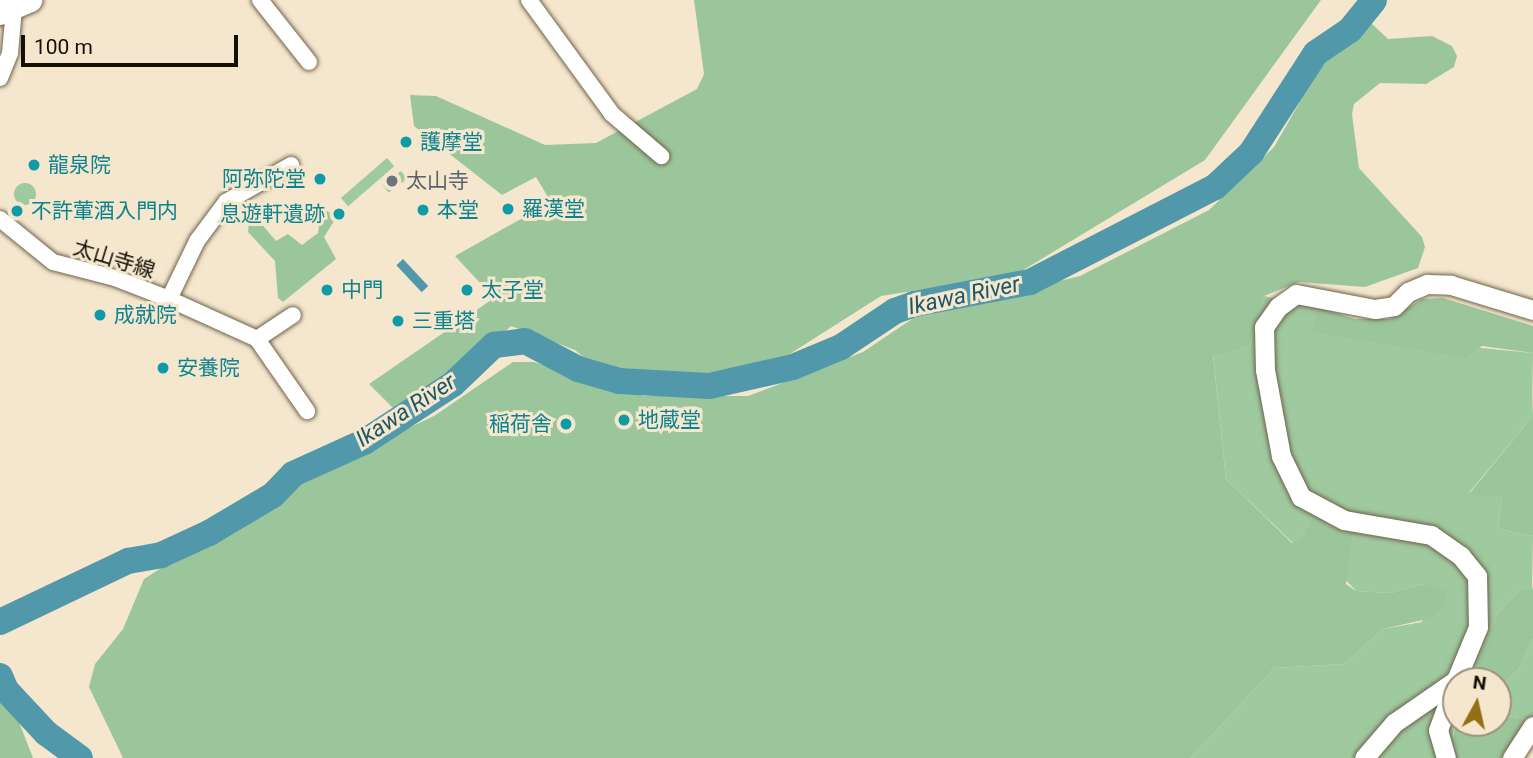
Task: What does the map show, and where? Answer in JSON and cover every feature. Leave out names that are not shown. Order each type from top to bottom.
[{"type":"street","points":[[260,0],[309,62]]},
{"type":"street","points":[[529,0],[612,114],[661,156]]},
{"type":"street","points":[[0,78],[15,29],[19,5]]},
{"type":"street","name":"太山寺線","points":[[0,219],[53,262],[115,278],[169,299],[197,241],[226,202],[291,165]]},
{"type":"street","points":[[1461,667],[1478,627],[1477,576],[1461,556],[1431,534],[1344,520],[1301,497],[1280,456],[1265,370],[1264,327],[1279,307],[1296,294],[1375,309],[1394,306],[1408,292],[1427,285],[1451,285],[1533,310]]},
{"type":"street","points":[[169,299],[257,339],[307,411]]},
{"type":"street","points":[[257,339],[293,315]]},
{"type":"street","points":[[1364,758],[1394,723],[1442,690]]},
{"type":"street","points":[[1442,719],[1438,730],[1446,758]]},
{"type":"street","points":[[1512,758],[1533,726]]},
{"type":"green space","points":[[694,0],[1321,0],[1205,160],[1015,275],[881,296],[785,357],[693,376],[595,367],[575,350],[511,326],[450,380],[396,411],[369,384],[494,298],[455,256],[551,202],[536,177],[502,195],[414,126],[410,95],[436,96],[545,145],[596,143],[697,89],[704,74]]},
{"type":"green space","points":[[1371,23],[1388,39],[1432,36],[1452,46],[1457,56],[1454,67],[1426,84],[1380,83],[1354,104],[1352,114],[1359,168],[1422,237],[1425,247],[1418,268],[1365,287],[1299,282],[1264,296],[1249,347],[1213,355],[1226,479],[1292,543],[1304,535],[1312,520],[1352,534],[1346,584],[1356,591],[1391,593],[1424,584],[1447,590],[1443,606],[1432,618],[1383,629],[1344,664],[1274,668],[1191,758],[123,758],[89,687],[95,664],[123,629],[144,579],[305,477],[434,416],[513,362],[534,362],[644,396],[748,396],[863,352],[918,315],[1080,276],[1209,210],[1274,147],[1324,60]]},
{"type":"green space","points":[[387,158],[394,166],[348,206],[341,198]]},
{"type":"green space","points":[[401,171],[407,179],[389,193],[383,185]]},
{"type":"green space","points":[[25,183],[33,186],[36,194],[33,202],[25,205],[17,202],[14,194],[17,186]]},
{"type":"green space","points":[[320,205],[336,218],[324,237],[336,259],[283,302],[278,298],[275,261],[248,232],[249,222],[259,221],[276,241],[288,234],[302,245],[318,233],[319,226],[311,215]]},
{"type":"green space","points":[[1264,296],[1317,307],[1314,332],[1533,353],[1532,417],[1469,493],[1502,498],[1498,529],[1533,536],[1532,590],[1520,590],[1498,613],[1475,667],[1442,667],[1442,737],[1453,737],[1453,743],[1462,758],[1191,758],[1274,668],[1344,664],[1383,629],[1422,622],[1424,584],[1391,593],[1356,591],[1304,535],[1293,543],[1226,479],[1213,354],[1249,347]]},
{"type":"green space","points":[[1443,298],[1533,326],[1533,353],[1482,346],[1466,358],[1313,332],[1317,307],[1355,319],[1390,319],[1422,299]]},
{"type":"green space","points":[[1533,394],[1533,536],[1498,529],[1502,498],[1469,494],[1532,417]]},
{"type":"green space","points":[[1533,586],[1533,639],[1518,670],[1512,676],[1512,667],[1475,667],[1498,613],[1520,590],[1532,590]]},
{"type":"green space","points":[[1533,639],[1533,739],[1519,758],[1502,758],[1527,719],[1512,717],[1512,676],[1518,670]]},
{"type":"green space","points":[[0,694],[17,717],[33,758],[0,758]]},
{"type":"green space","points":[[1512,717],[1527,719],[1502,758],[1462,758],[1453,743],[1454,737],[1512,737]]},
{"type":"water","points":[[403,259],[428,286],[422,292],[396,265]]},
{"type":"waterway","name":"Ikawa River","points":[[0,622],[128,561],[161,555],[209,533],[273,495],[293,474],[364,442],[453,384],[494,345],[525,341],[578,369],[619,381],[709,386],[793,367],[841,347],[895,311],[914,304],[1030,282],[1215,187],[1251,153],[1316,53],[1350,30],[1374,0]]},
{"type":"waterway","points":[[0,676],[6,690],[46,733],[80,758]]},
{"type":"place","name":"護摩堂","points":[[406,142]]},
{"type":"place","name":"龍泉院","points":[[34,165]]},
{"type":"place","name":"阿弥陀堂","points":[[320,179]]},
{"type":"place","name":"太山寺","points":[[392,181]]},
{"type":"place","name":"羅漢堂","points":[[508,209]]},
{"type":"place","name":"本堂","points":[[423,210]]},
{"type":"place","name":"不許葷酒入門内","points":[[17,211]]},
{"type":"place","name":"息遊軒遺跡","points":[[339,214]]},
{"type":"place","name":"中門","points":[[327,290]]},
{"type":"place","name":"太子堂","points":[[467,290]]},
{"type":"place","name":"成就院","points":[[100,315]]},
{"type":"place","name":"三重塔","points":[[398,321]]},
{"type":"place","name":"安養院","points":[[163,368]]},
{"type":"place","name":"地蔵堂","points":[[624,420]]},
{"type":"place","name":"稲荷舎","points":[[566,424]]}]
